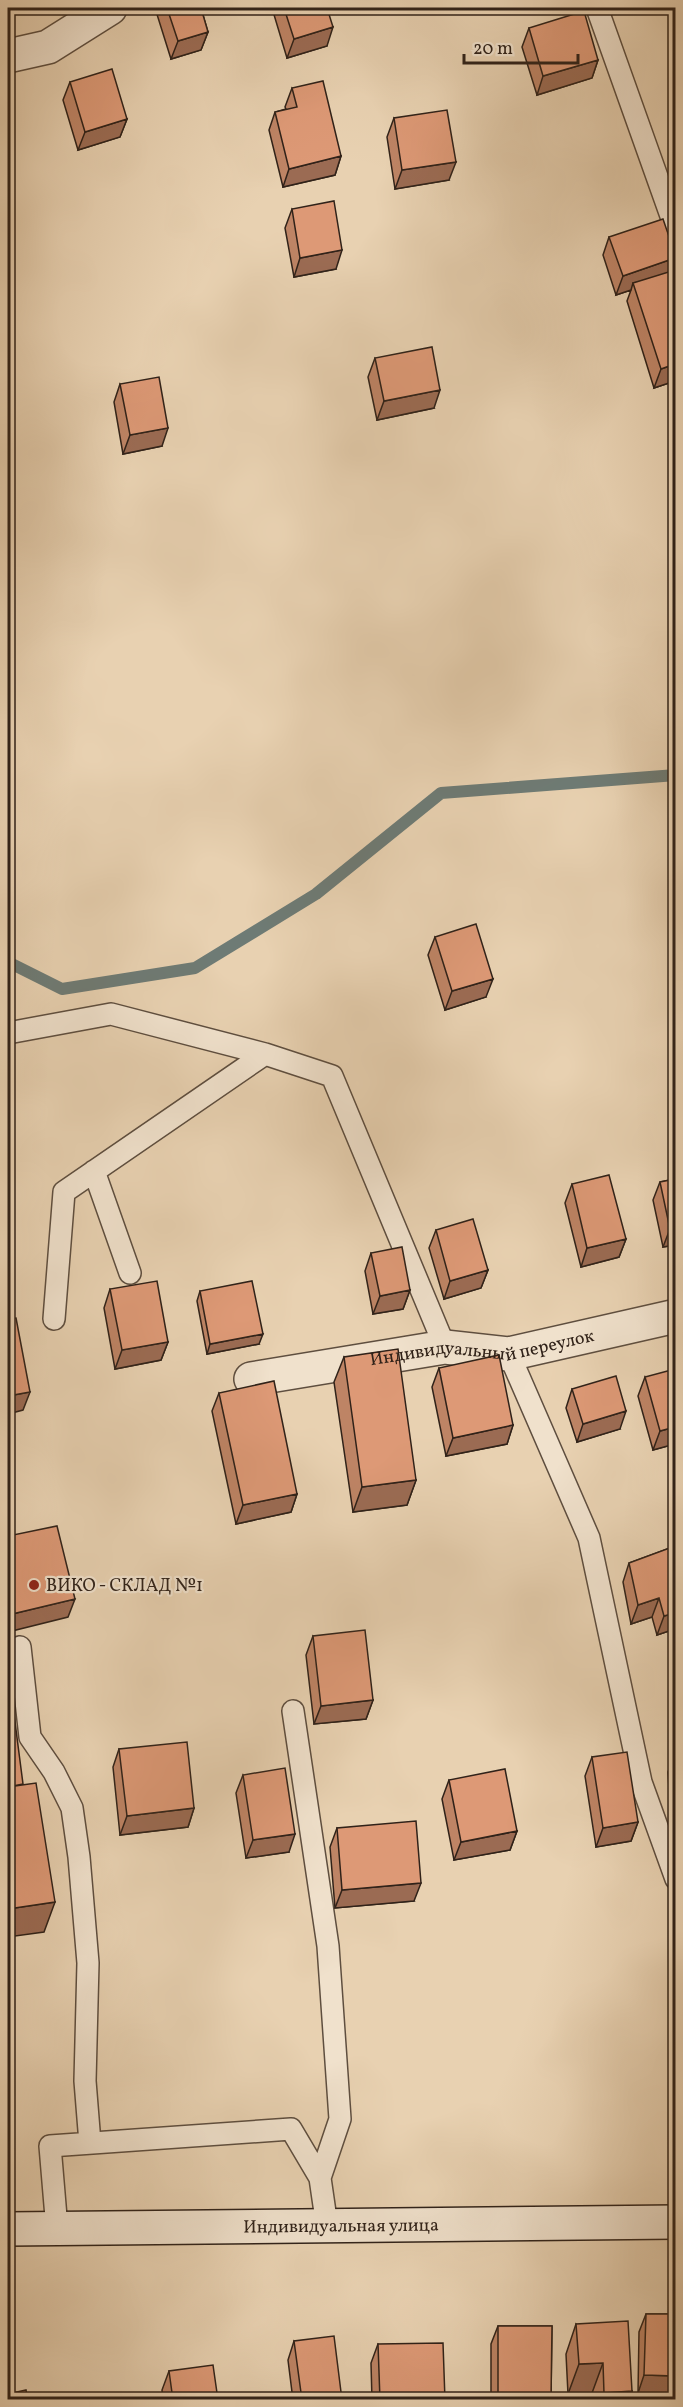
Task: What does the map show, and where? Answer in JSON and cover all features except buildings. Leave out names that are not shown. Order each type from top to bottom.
[{"type":"main road","points":[[8,56],[48,47],[110,8]]},
{"type":"main road","name":"Индивидуальный переулок","points":[[251,1379],[446,1347],[509,1354],[675,1316]]},
{"type":"main road","name":"Индивидуальная улица","points":[[8,2229],[675,2222]]},
{"type":"lane","points":[[597,8],[675,230]]},
{"type":"lane","points":[[8,1033],[111,1014],[265,1054],[332,1076],[446,1347]]},
{"type":"lane","points":[[54,1319],[64,1192],[265,1054]]},
{"type":"lane","points":[[94,1171],[130,1273]]},
{"type":"lane","points":[[509,1354],[588,1538],[640,1782],[675,1879]]},
{"type":"lane","points":[[20,1647],[30,1737],[54,1772],[72,1808],[78,1847],[88,1963],[86,2081],[90,2144]]},
{"type":"lane","points":[[293,1711],[328,1946],[340,2119],[320,2178]]},
{"type":"lane","points":[[57,2229],[51,2146],[291,2129],[320,2178],[327,2226]]},
{"type":"waterway","points":[[8,962],[62,989],[195,968],[316,894],[441,793],[676,775]]},
{"type":"place","name":"ВИКО - СКЛАД №1","points":[[34,1585]]}]
